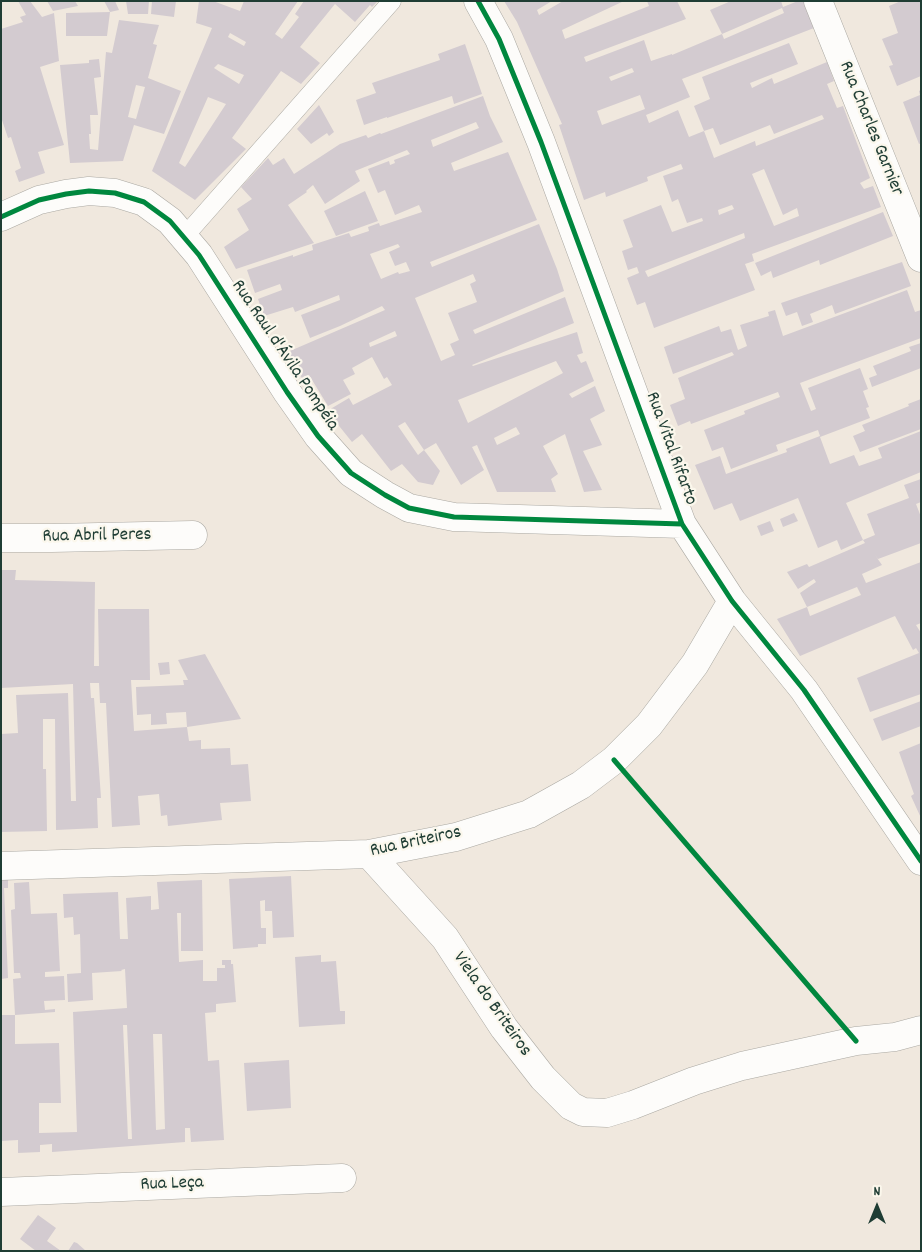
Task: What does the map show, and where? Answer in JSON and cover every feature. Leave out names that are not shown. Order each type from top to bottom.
[{"type":"street","name":"Rua Vital Rifarto","points":[[478,1],[499,39],[541,142],[682,524],[732,601],[804,690],[921,861]]},
{"type":"street","name":"Rua Charles Garnier","points":[[818,1],[921,258]]},
{"type":"street","name":"Rua Raul d'Ávila Pompéia","points":[[1,218],[39,200],[89,191],[115,193],[144,202],[170,221],[199,255],[287,392],[318,436],[351,473],[409,508],[454,518],[682,524]]},
{"type":"street","name":"Rua Abril Peres","points":[[1,538],[193,535]]},
{"type":"street","name":"Rua Briteiros","points":[[1,866],[369,854],[456,837],[529,814],[581,785],[614,760],[649,725],[695,664],[732,601]]},
{"type":"street","name":"Viela do Briteiros","points":[[369,854],[445,938],[504,1028],[543,1078],[571,1106],[584,1112],[607,1113],[634,1105],[694,1081],[742,1066],[856,1041],[895,1037],[921,1030]]},
{"type":"street","name":"Rua Leça","points":[[1,1192],[342,1178]]},
{"type":"lane","points":[[184,237],[392,1]]},
{"type":"building","points":[[18,1],[30,1],[42,17],[54,13],[59,61],[40,67],[64,145],[38,152],[45,173],[19,182],[15,171],[21,168],[11,137],[8,138],[1,117],[1,29],[23,22],[20,17],[26,15]]},
{"type":"building","points":[[47,1],[75,1],[78,6],[53,11]]},
{"type":"building","points":[[104,1],[115,1],[119,10],[110,12]]},
{"type":"building","points":[[126,1],[149,1],[148,14],[128,14]]},
{"type":"building","points":[[152,1],[176,1],[174,17],[151,14]]},
{"type":"building","points":[[199,1],[213,1],[240,11],[244,1],[298,1],[275,34],[282,39],[299,17],[295,14],[304,1],[378,1],[372,7],[370,5],[355,22],[335,4],[300,47],[320,63],[301,84],[281,71],[232,138],[246,149],[195,200],[152,171],[212,28],[196,23]],"holes":[[[230,33],[246,42],[244,46],[228,37]],[[218,64],[244,75],[239,84],[214,68]],[[208,97],[226,104],[185,167],[179,163]]]},
{"type":"building","points":[[504,1],[552,1],[537,10],[539,15],[563,1],[624,1],[562,30],[565,39],[649,6],[647,1],[677,1],[686,19],[584,57],[586,62],[644,40],[651,61],[672,55],[722,34],[710,10],[731,1],[781,1],[783,7],[798,1],[804,1],[814,28],[682,79],[690,97],[646,115],[649,123],[678,110],[689,137],[704,131],[694,106],[710,99],[702,77],[789,43],[798,64],[750,83],[752,88],[772,78],[774,84],[827,62],[834,81],[827,84],[837,108],[843,106],[870,178],[860,183],[864,189],[873,186],[881,207],[752,254],[754,261],[745,264],[755,290],[654,328],[645,302],[637,305],[627,278],[639,273],[637,267],[628,270],[622,251],[633,247],[623,220],[661,205],[672,232],[703,221],[702,218],[687,223],[678,199],[672,202],[663,176],[683,169],[681,164],[647,177],[648,181],[606,197],[605,192],[584,200],[559,125],[562,124],[517,22]],"holes":[[[782,8],[784,13],[724,39],[722,34]],[[632,68],[634,72],[611,81],[609,77]],[[640,95],[645,109],[602,125],[597,111]],[[822,115],[824,119],[756,146],[755,141],[714,158],[704,131],[713,128],[720,145],[770,125],[774,134]],[[764,169],[783,215],[797,208],[799,216],[774,226],[752,174]],[[732,205],[734,209],[719,215],[718,210]],[[744,233],[745,238],[648,277],[645,271]]]},
{"type":"building","points":[[901,1],[921,1],[921,76],[897,86],[889,66],[893,65],[882,39],[898,33],[889,6]]},
{"type":"building","points":[[110,12],[107,36],[66,36],[66,13]]},
{"type":"building","points":[[119,20],[159,25],[153,44],[157,45],[148,78],[181,91],[164,134],[134,125],[123,161],[70,163],[60,65],[89,63],[89,60],[99,59],[101,77],[94,78],[98,115],[90,115],[91,134],[89,134],[90,149],[98,150],[106,52],[112,53]],"holes":[[[136,85],[145,87],[136,119],[128,117]]]},
{"type":"building","points":[[465,44],[482,94],[454,104],[452,96],[364,125],[356,100],[376,93],[372,83],[440,60],[438,54]]},
{"type":"building","points":[[921,90],[921,143],[919,144],[903,102],[920,95],[919,91]]},
{"type":"building","points":[[483,96],[490,116],[503,142],[451,163],[454,171],[508,152],[537,220],[430,262],[432,267],[539,224],[564,291],[473,330],[475,334],[565,297],[574,323],[472,365],[577,332],[583,353],[577,355],[581,363],[586,361],[594,381],[569,394],[572,398],[595,386],[605,411],[590,419],[602,445],[583,451],[602,490],[584,492],[565,434],[543,446],[558,474],[551,479],[556,492],[497,492],[477,445],[472,447],[484,470],[461,485],[436,443],[424,450],[440,471],[433,485],[418,482],[402,464],[391,471],[362,434],[352,442],[327,411],[349,398],[353,405],[392,385],[387,377],[384,379],[372,357],[352,368],[355,374],[343,380],[351,394],[328,406],[309,375],[302,378],[283,354],[385,310],[382,306],[310,338],[301,315],[340,300],[339,295],[295,312],[293,307],[264,316],[258,299],[282,290],[280,284],[255,293],[247,270],[313,250],[312,245],[349,233],[351,237],[369,231],[368,227],[379,223],[380,226],[422,212],[419,205],[395,215],[385,190],[378,193],[368,169],[389,161],[390,165],[395,163],[394,160],[410,154],[407,150],[355,171],[360,181],[325,204],[313,185],[307,192],[288,205],[314,243],[236,269],[224,247],[249,230],[237,209],[252,199],[241,187],[268,158],[273,165],[284,158],[294,174],[340,144],[366,135],[368,138],[381,134]],"holes":[[[476,122],[479,128],[433,147],[431,140]],[[398,244],[400,247],[389,252],[395,266],[406,262],[410,271],[399,274],[398,272],[381,279],[370,254]],[[473,274],[476,281],[470,284],[477,302],[448,313],[459,340],[450,344],[455,355],[441,361],[415,298]],[[395,331],[397,336],[370,347],[369,343]],[[556,361],[563,373],[468,423],[458,400]],[[405,422],[424,450],[418,455],[398,426]],[[516,427],[520,434],[497,445],[494,438]]]},
{"type":"building","points":[[319,105],[334,132],[329,136],[327,133],[311,144],[297,129]]},
{"type":"building","points":[[365,191],[378,221],[336,236],[324,211]]},
{"type":"building","points":[[883,212],[893,236],[820,265],[819,260],[773,278],[771,271],[761,276],[755,263]]},
{"type":"building","points":[[902,262],[911,286],[835,314],[832,305],[810,314],[813,322],[802,326],[797,312],[786,316],[781,303]]},
{"type":"building","points":[[907,290],[915,312],[921,310],[921,338],[800,383],[811,411],[816,409],[808,388],[860,368],[868,389],[863,391],[869,407],[866,408],[870,418],[820,437],[830,464],[854,455],[859,466],[882,458],[878,448],[921,431],[921,472],[846,503],[863,540],[841,550],[837,540],[818,548],[798,498],[740,521],[732,503],[714,510],[695,465],[720,456],[726,474],[787,452],[786,449],[820,436],[818,430],[776,445],[778,451],[731,469],[723,447],[712,451],[704,430],[745,414],[744,411],[780,397],[778,392],[691,424],[690,421],[678,426],[670,405],[685,399],[678,378],[734,355],[732,352],[673,374],[664,347],[719,326],[721,332],[731,329],[738,350],[747,346],[740,325],[769,316],[768,312],[775,310],[783,336]]},
{"type":"building","points":[[921,343],[921,368],[872,387],[869,378],[877,375],[873,366],[911,351],[909,347]]},
{"type":"building","points":[[921,399],[921,429],[860,452],[853,436],[865,431],[862,425],[909,406],[908,404]]},
{"type":"building","points":[[921,479],[921,502],[916,504],[921,517],[921,543],[878,559],[875,555],[882,565],[862,574],[866,583],[921,562],[921,623],[916,625],[921,633],[921,694],[870,712],[857,678],[919,653],[916,648],[913,650],[895,616],[800,656],[777,619],[807,607],[800,593],[816,582],[814,579],[798,589],[787,572],[807,564],[809,567],[865,543],[863,540],[875,535],[867,514],[909,498],[904,485]],"holes":[[[857,587],[861,595],[810,616],[807,607]]]},
{"type":"building","points":[[794,513],[798,521],[783,527],[780,519]]},
{"type":"building","points":[[770,521],[774,531],[761,536],[757,526]]},
{"type":"building","points":[[1,570],[16,570],[15,580],[95,582],[94,666],[99,666],[98,609],[149,609],[150,680],[131,680],[134,731],[187,727],[189,741],[201,740],[201,749],[230,748],[231,765],[248,764],[251,801],[220,803],[222,820],[168,826],[167,815],[161,816],[159,794],[138,796],[140,825],[112,827],[106,703],[100,703],[99,683],[90,683],[91,698],[94,698],[101,798],[97,798],[98,828],[56,830],[55,719],[43,719],[43,769],[46,769],[47,831],[1,832],[1,734],[18,733],[16,695],[68,693],[71,801],[76,801],[73,684],[1,688]]},
{"type":"building","points":[[205,654],[241,719],[187,727],[186,712],[166,713],[167,724],[151,725],[151,714],[137,715],[136,687],[184,685],[183,680],[188,680],[178,660]]},
{"type":"building","points":[[169,662],[170,674],[160,675],[158,663]]},
{"type":"building","points":[[921,701],[921,726],[882,741],[873,719]]},
{"type":"building","points":[[921,743],[921,818],[911,796],[914,794],[899,752]]},
{"type":"building","points":[[291,876],[294,937],[273,938],[272,911],[265,911],[265,900],[260,901],[261,928],[266,928],[266,944],[258,944],[258,947],[233,949],[229,879]]},
{"type":"building","points":[[1,879],[8,879],[8,888],[4,888],[8,978],[1,979]]},
{"type":"building","points":[[202,880],[203,951],[181,951],[181,913],[177,913],[179,962],[203,960],[203,981],[217,981],[217,968],[225,968],[225,965],[222,965],[222,960],[231,960],[231,964],[233,964],[236,1002],[216,1004],[216,1012],[205,1013],[208,1061],[219,1060],[224,1140],[191,1142],[190,1128],[185,1128],[185,1142],[52,1152],[52,1144],[40,1145],[40,1152],[18,1153],[18,1140],[1,1141],[1,1015],[15,1015],[15,1044],[59,1043],[61,1103],[39,1103],[39,1133],[77,1132],[73,1012],[127,1008],[125,969],[122,971],[92,973],[93,1000],[68,1002],[67,974],[81,973],[80,934],[74,935],[73,917],[64,918],[63,894],[118,892],[120,939],[128,939],[126,898],[151,896],[151,910],[159,909],[157,882]],"holes":[[[123,1025],[127,1025],[132,1139],[128,1139]],[[153,1034],[162,1034],[165,1129],[156,1130]]]},
{"type":"building","points":[[29,882],[31,914],[57,913],[60,971],[45,972],[45,977],[64,976],[65,1000],[44,1001],[45,1010],[55,1009],[55,1012],[15,1015],[13,979],[21,978],[20,973],[14,973],[11,910],[15,909],[14,883]]},
{"type":"building","points":[[321,955],[321,962],[336,961],[340,1011],[345,1011],[345,1024],[299,1027],[295,957]]},
{"type":"building","points":[[289,1060],[291,1108],[247,1111],[244,1063]]},
{"type":"building","points":[[38,1215],[56,1228],[47,1241],[61,1251],[36,1251],[20,1239]]},
{"type":"building","points":[[74,1242],[77,1243],[86,1251],[68,1251]]},
{"type":"cycle path","points":[[478,1],[499,39],[541,142],[682,524],[732,601],[804,690],[921,861]]},
{"type":"cycle path","points":[[1,217],[39,200],[89,191],[115,193],[144,202],[170,221],[199,255],[287,392],[318,436],[351,473],[409,508],[454,517],[682,524]]},
{"type":"cycle path","points":[[614,760],[856,1041]]}]
